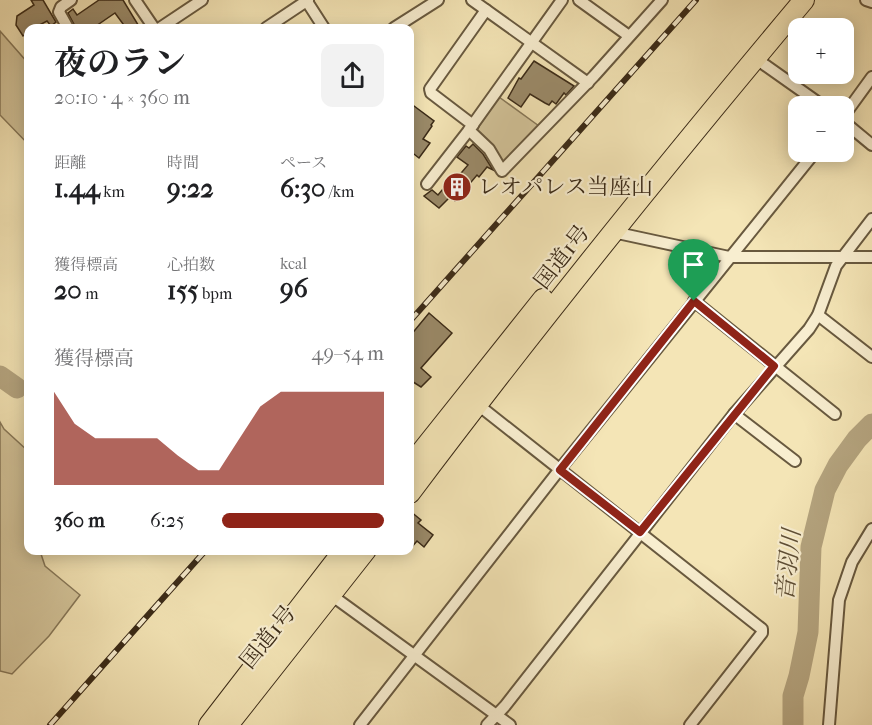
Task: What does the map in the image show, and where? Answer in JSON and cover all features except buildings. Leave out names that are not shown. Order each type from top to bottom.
[{"type":"highway","name":"国道1号","points":[[414,461],[464,396],[739,60],[791,0]]},
{"type":"highway","name":"国道1号","points":[[414,488],[613,232],[804,0]]},
{"type":"highway","name":"国道1号","points":[[228,725],[325,591],[342,555]]},
{"type":"highway","name":"国道1号","points":[[209,725],[325,591],[361,555]]},
{"type":"street","points":[[66,24],[59,12],[61,7],[71,0]]},
{"type":"street","points":[[135,0],[151,24]]},
{"type":"street","points":[[166,24],[202,0]]},
{"type":"street","points":[[272,24],[307,0],[322,24]]},
{"type":"street","points":[[400,24],[438,0]]},
{"type":"street","points":[[472,0],[588,83]]},
{"type":"street","points":[[427,184],[562,0]]},
{"type":"street","points":[[579,0],[629,36]]},
{"type":"street","points":[[486,10],[430,89],[431,93],[471,127],[488,148],[502,171],[588,83],[662,0]]},
{"type":"street","points":[[866,0],[872,2]]},
{"type":"street","points":[[756,58],[809,96]]},
{"type":"street","points":[[854,103],[872,77]]},
{"type":"street","points":[[854,129],[872,145]]},
{"type":"street","points":[[360,725],[694,301],[807,162]]},
{"type":"street","points":[[487,725],[734,414],[809,329],[818,315],[836,266],[872,219]]},
{"type":"street","points":[[613,232],[729,257],[872,257]]},
{"type":"street","points":[[694,301],[835,414]]},
{"type":"street","points":[[818,315],[872,357]]},
{"type":"street","points":[[477,404],[762,628],[762,633],[690,725]]},
{"type":"street","points":[[734,414],[795,461]]},
{"type":"street","points":[[829,725],[839,600],[852,562],[872,529]]},
{"type":"street","points":[[325,591],[510,725]]},
{"type":"shaded area","points":[[0,31],[24,58],[24,140],[0,115]]},
{"type":"shaded area","points":[[499,97],[539,126],[501,165],[475,132]]},
{"type":"shaded area","points":[[0,422],[4,429],[24,447],[24,555],[41,555],[45,566],[80,595],[49,636],[12,674],[0,671]]},
{"type":"waterway","points":[[0,376],[17,388]]},
{"type":"waterway","name":"音羽川","points":[[793,725],[793,696],[808,632],[811,547],[825,490],[838,465],[857,439],[872,424]]},
{"type":"railway","points":[[414,317],[696,0]]},
{"type":"railway","points":[[50,725],[202,555]]},
{"type":"place","name":"レオパレス当座山","points":[[457,187]]},
{"type":"route","points":[[694,301],[774,366],[640,532],[560,470],[694,301]]}]
